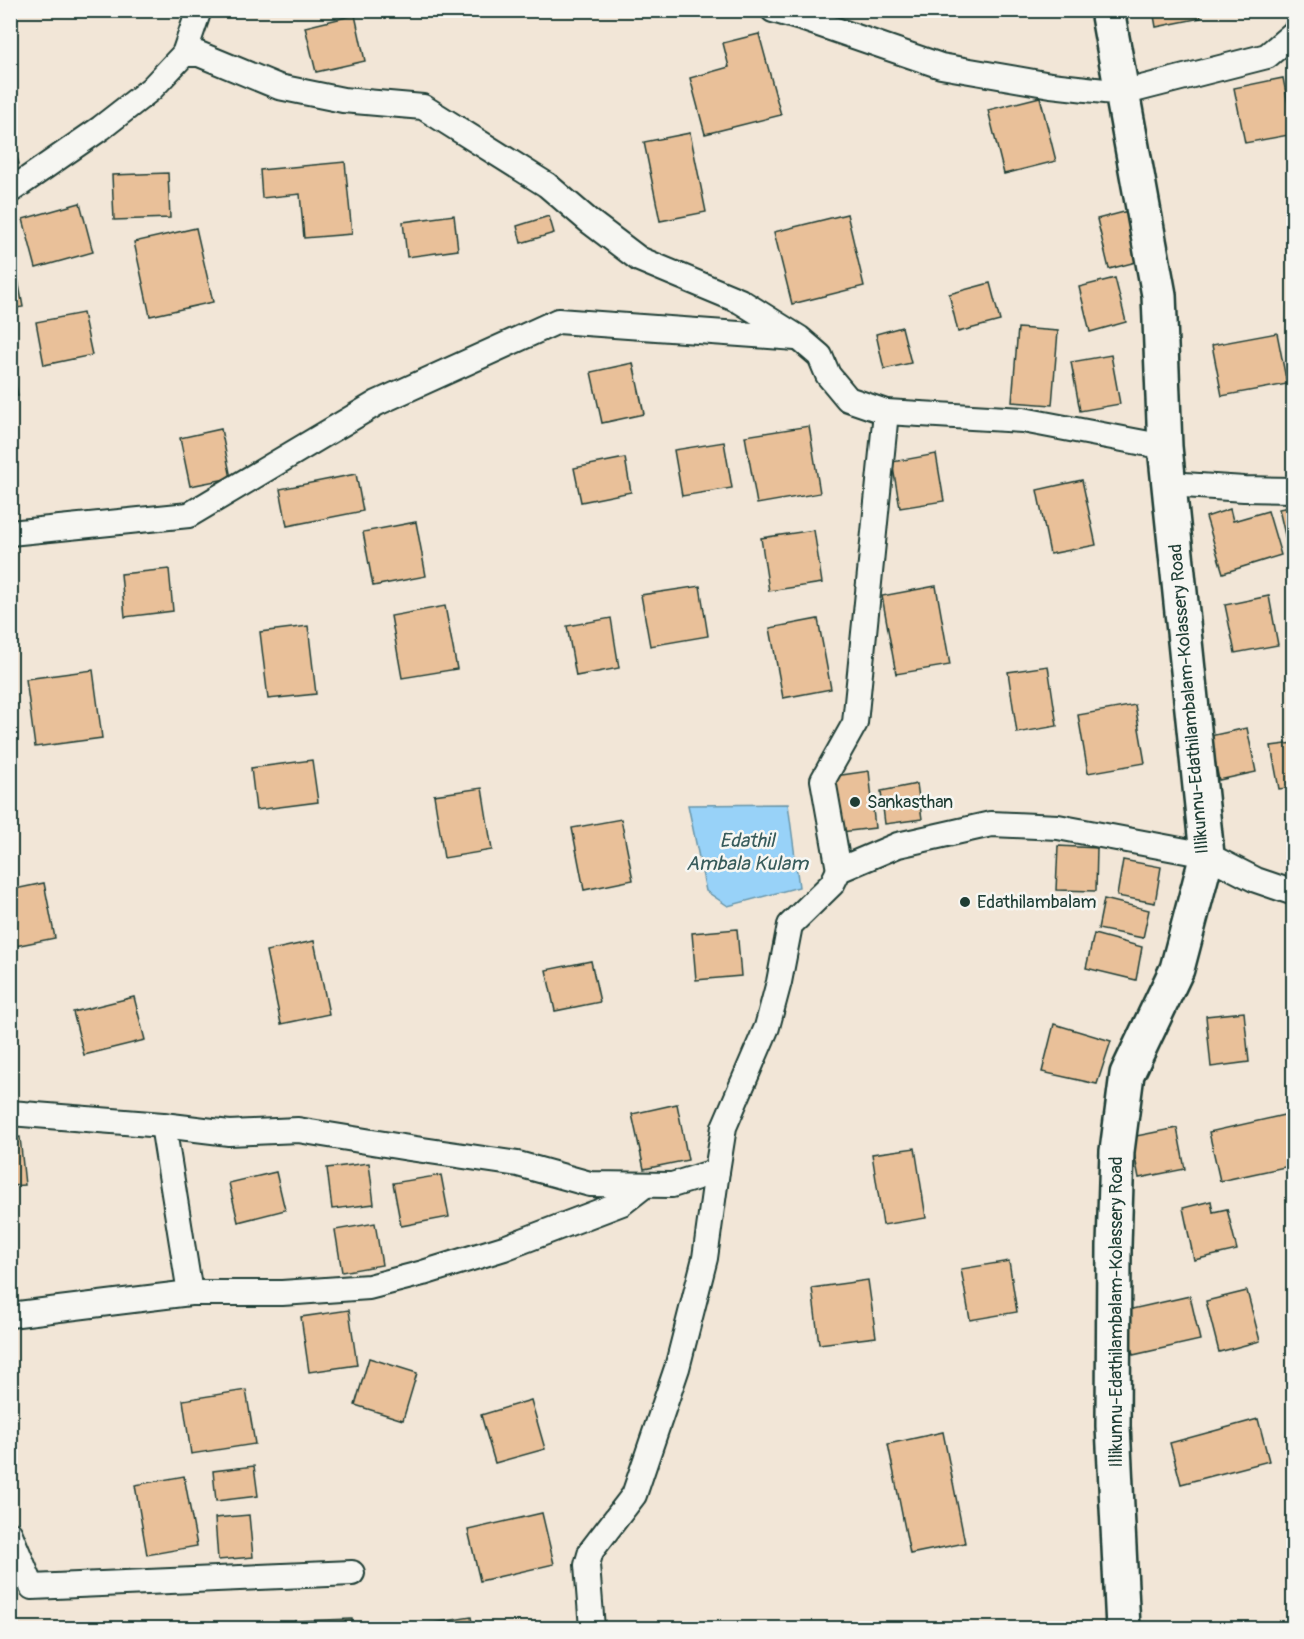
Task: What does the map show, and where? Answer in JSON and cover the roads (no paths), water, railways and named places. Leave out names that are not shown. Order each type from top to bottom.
[{"type":"main road","name":"Illikunnu-Edathilambalam-Kolassery Road","points":[[1107,10],[1160,295],[1165,447],[1207,855],[1177,969],[1127,1074],[1117,1151],[1113,1426],[1124,1629]]},
{"type":"street","points":[[10,191],[101,128],[151,89],[184,54],[199,10]]},
{"type":"street","points":[[773,10],[941,66],[1051,85],[1122,93],[1267,56],[1293,33]]},
{"type":"street","points":[[184,54],[199,54],[279,87],[343,100],[423,107],[547,185],[639,260],[740,301],[799,338],[820,356],[828,375],[848,399],[886,412],[1023,420],[1165,447]]},
{"type":"street","points":[[10,533],[189,515],[376,403],[558,321],[799,338]]},
{"type":"street","points":[[592,1629],[586,1565],[591,1551],[634,1495],[677,1368],[705,1258],[724,1126],[767,1027],[779,982],[790,925],[832,884],[839,870],[823,780],[855,723],[886,412]]},
{"type":"street","points":[[1169,484],[1293,490]]},
{"type":"street","points":[[839,870],[898,844],[992,824],[1058,827],[1207,855],[1256,880],[1293,893]]},
{"type":"street","points":[[10,1113],[163,1125],[229,1133],[298,1130],[518,1164],[590,1185],[672,1185],[717,1171]]},
{"type":"street","points":[[163,1125],[190,1293]]},
{"type":"street","points":[[10,1315],[190,1293],[282,1293],[369,1287],[504,1248],[622,1203],[645,1185]]},
{"type":"street","points":[[10,1534],[32,1587],[352,1573]]},
{"type":"water","name":"Edathil Ambala Kulam","points":[[788,804],[799,887],[728,906],[706,891],[688,805]]},
{"type":"place","name":"Sankasthan","points":[[855,802]]},
{"type":"place","name":"Edathilambalam","points":[[965,902]]}]
